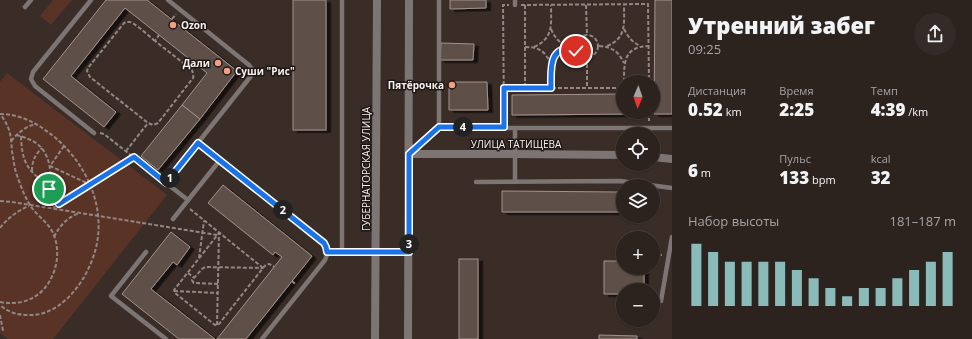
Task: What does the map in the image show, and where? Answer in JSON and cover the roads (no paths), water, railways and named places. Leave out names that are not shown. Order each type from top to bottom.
[{"type":"street","name":"ГУБЕРНАТОРСКАЯ УЛИЦА","points":[[375,339],[377,0]]},
{"type":"street","points":[[408,0],[408,339]]},
{"type":"street","name":"УЛИЦА ТАТИЩЕВА","points":[[409,154],[616,155]]},
{"type":"street","points":[[660,158],[672,159]]},
{"type":"street","points":[[376,252],[409,252]]},
{"type":"lane","points":[[25,7],[31,0]]},
{"type":"lane","points":[[91,0],[34,72],[31,79],[35,86],[94,134]]},
{"type":"lane","points":[[168,0],[252,69],[251,76],[166,183],[188,200]]},
{"type":"lane","points":[[342,0],[342,252]]},
{"type":"lane","points":[[439,0],[439,127],[672,128]]},
{"type":"lane","points":[[515,128],[515,182]]},
{"type":"lane","points":[[198,143],[324,243],[326,247],[327,252],[325,260],[262,339]]},
{"type":"lane","points":[[173,219],[220,160]]},
{"type":"lane","points":[[476,182],[620,181],[672,188]]},
{"type":"lane","points":[[661,301],[672,237]]},
{"type":"lane","points":[[146,252],[111,296],[166,339]]},
{"type":"lane","points":[[327,252],[376,252]]},
{"type":"place","name":"Ozon","points":[[173,25]]},
{"type":"place","name":"Дали","points":[[218,63]]},
{"type":"place","name":"Суши \"Рис\"","points":[[227,71]]},
{"type":"place","name":"Пятёрочка","points":[[452,85]]}]
